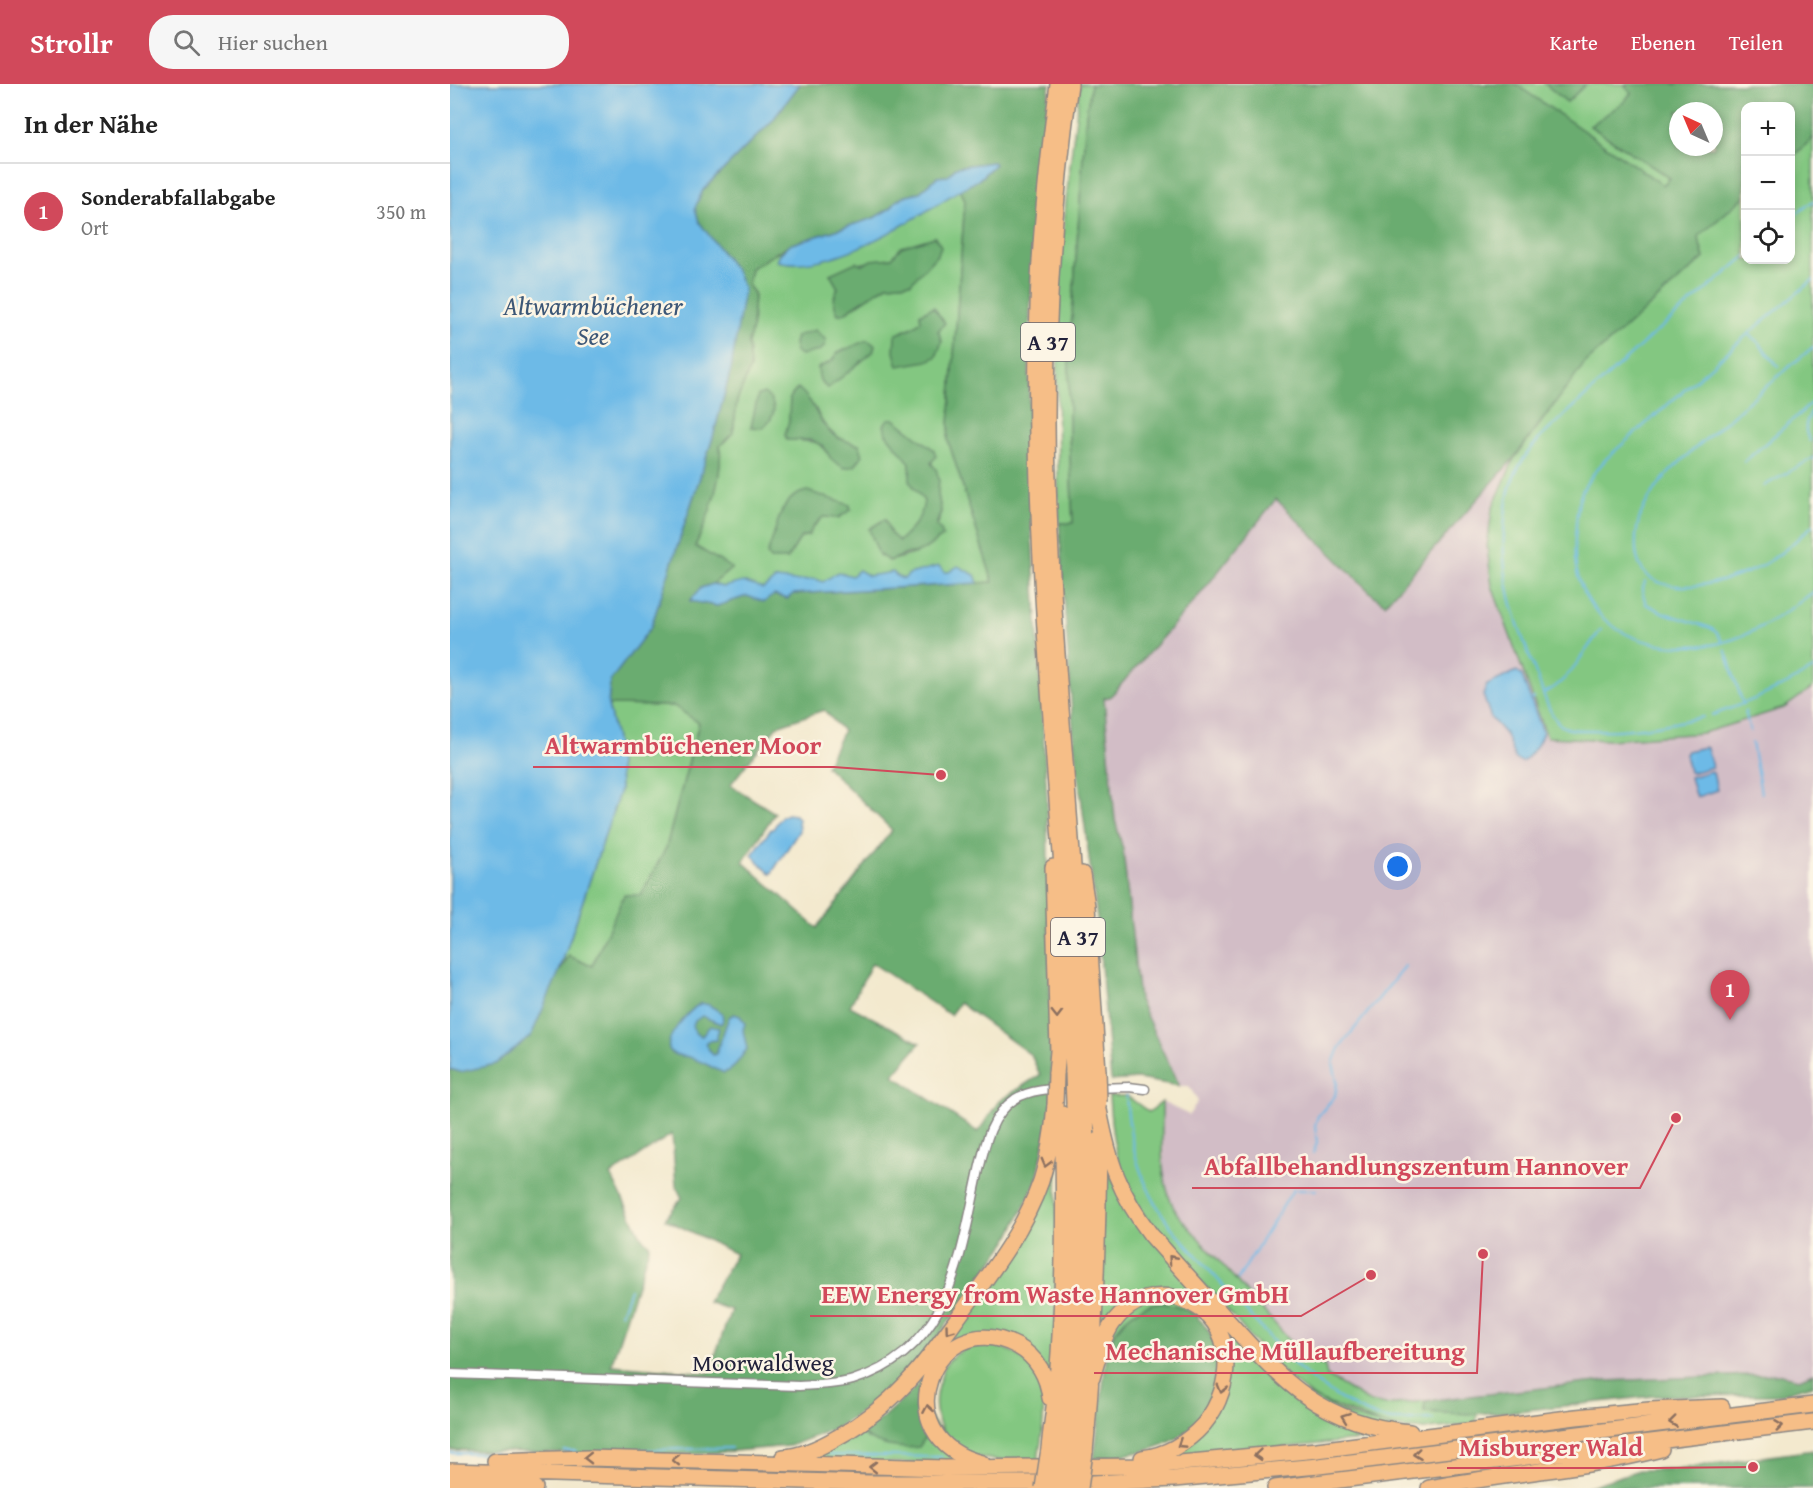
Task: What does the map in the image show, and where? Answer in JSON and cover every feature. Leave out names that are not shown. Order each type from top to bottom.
[{"type":"highway","name":"A 37","points":[[1058,84],[1040,251],[1036,421],[1041,587],[1075,1073]]},
{"type":"highway","name":"A 37","points":[[1070,84],[1056,194],[1052,250],[1047,421],[1052,578],[1066,772],[1087,906],[1075,1073]]},
{"type":"highway","points":[[1056,807],[1052,882],[1058,1051],[1075,1073],[1079,1105],[1100,1194],[1092,1378]]},
{"type":"highway","points":[[1068,1488],[1069,1382],[1075,1282],[1079,1105],[1075,1073]]},
{"type":"highway","points":[[1079,1105],[1137,1217],[1249,1344],[1284,1380],[1318,1406],[1369,1426],[1411,1432],[1464,1432]]},
{"type":"highway","points":[[705,1460],[790,1457],[810,1451],[864,1422],[898,1394],[925,1364],[1012,1243],[1041,1181],[1051,1140],[1079,1105]]},
{"type":"highway","points":[[870,1483],[1041,1466],[1068,1451],[1146,1458],[1181,1445],[1209,1418],[1219,1400],[1224,1384],[1226,1354],[1220,1331],[1198,1306],[1177,1298],[1153,1297],[1139,1301],[1125,1310],[1114,1322],[1100,1351],[1092,1378],[1068,1451],[1056,1488]]},
{"type":"highway","points":[[994,1466],[970,1461],[960,1455],[938,1437],[930,1422],[926,1398],[931,1372],[946,1353],[957,1345],[971,1340],[995,1338],[1008,1342],[1029,1354],[1039,1365],[1049,1388],[1080,1488]]},
{"type":"highway","points":[[450,1471],[870,1483],[1092,1483],[1319,1466],[1813,1405]]},
{"type":"highway","points":[[1068,1451],[1149,1466],[1317,1450],[1576,1417],[1650,1410],[1721,1407],[1773,1410]]},
{"type":"highway","points":[[1275,1488],[1813,1422]]},
{"type":"highway","points":[[1429,1488],[1588,1465],[1670,1446],[1706,1442],[1746,1430]]},
{"type":"highway","points":[[1042,1488],[1068,1451]]},
{"type":"highway","points":[[450,1462],[589,1458],[852,1466],[1041,1466]]},
{"type":"highway","points":[[450,1485],[535,1488]]},
{"type":"street","name":"Moorwaldweg","points":[[450,1374],[799,1386],[851,1380],[879,1370],[910,1348],[928,1328],[941,1307],[957,1267],[987,1138],[999,1115],[1013,1100],[1038,1091],[1119,1087],[1145,1089]]},
{"type":"shaded area","points":[[1514,458],[1492,509],[1487,547],[1492,586],[1547,737],[1609,740],[1703,733],[1784,708],[1813,687],[1813,1373],[1799,1379],[1784,1375],[1606,1381],[1386,1405],[1370,1402],[1327,1376],[1325,1366],[1311,1361],[1301,1353],[1178,1215],[1167,1195],[1164,1179],[1162,1102],[1189,1115],[1198,1101],[1189,1086],[1179,1086],[1139,1000],[1123,850],[1115,820],[1103,698],[1110,697],[1202,592],[1276,499],[1374,596],[1385,603]]},
{"type":"green space","points":[[800,84],[1050,84],[1038,170],[1030,315],[1030,498],[1047,799],[1052,1105],[1037,1180],[1008,1240],[921,1360],[889,1393],[838,1427],[790,1446],[701,1454],[647,1455],[450,1450],[450,1069],[460,1072],[559,972],[569,956],[592,966],[624,895],[641,895],[666,848],[699,723],[674,706],[608,705],[610,681],[651,627],[713,437],[731,369],[736,271],[699,222],[694,208],[703,190],[772,121]],"holes":[[[993,162],[995,164],[980,179],[960,189],[965,200],[948,440],[993,582],[793,594],[787,599],[774,595],[755,598],[747,596],[717,606],[691,601],[701,588],[713,584],[732,568],[695,546],[714,498],[719,471],[720,446],[733,433],[737,401],[750,368],[748,343],[752,328],[754,293],[748,285],[751,268],[789,245],[874,218],[891,208],[896,201],[920,192],[937,177],[948,176],[956,167]],[[824,710],[843,731],[826,766],[892,830],[817,928],[743,862],[775,813],[730,785],[777,726]],[[872,963],[950,1015],[959,1003],[1031,1055],[1040,1075],[999,1101],[978,1132],[893,1075],[920,1043],[850,1006]],[[672,1134],[676,1186],[682,1198],[665,1219],[736,1254],[708,1302],[731,1310],[709,1373],[611,1365],[650,1245],[642,1238],[611,1175]]]},
{"type":"green space","points":[[1080,84],[1091,84],[1086,115],[1069,358],[1069,434],[1073,524],[1059,523],[1058,341],[1063,231]]},
{"type":"green space","points":[[1091,84],[1515,84],[1663,185],[1670,178],[1590,126],[1624,102],[1631,93],[1625,86],[1627,84],[1813,84],[1813,138],[1795,154],[1795,102],[1741,102],[1741,199],[1698,237],[1704,258],[1585,363],[1514,458],[1385,604],[1374,596],[1276,499],[1202,592],[1110,697],[1104,698],[1115,820],[1123,850],[1139,1000],[1179,1086],[1138,1079],[1111,1081],[1097,918],[1074,744],[1059,523],[1073,523],[1069,434],[1069,358],[1086,115]]},
{"type":"green space","points":[[1515,84],[1545,84],[1567,102],[1586,84],[1627,84],[1625,86],[1631,93],[1624,102],[1590,126],[1670,178],[1663,185]]},
{"type":"green space","points":[[1545,84],[1586,84],[1567,102]]},
{"type":"green space","points":[[1813,138],[1813,687],[1784,708],[1703,733],[1609,740],[1547,737],[1492,586],[1487,547],[1492,509],[1514,459],[1585,363],[1704,258],[1698,237],[1741,199],[1741,264],[1795,264],[1795,154]]},
{"type":"green space","points":[[993,162],[980,179],[960,190],[965,200],[948,440],[993,582],[787,599],[696,592],[731,568],[695,547],[717,484],[720,446],[733,432],[737,401],[750,368],[748,343],[752,328],[754,293],[748,285],[751,268],[789,245],[891,208],[917,188],[948,176],[956,167]],"holes":[[[902,247],[911,283],[887,285],[843,314],[834,296],[838,288],[830,274],[845,268],[892,258]],[[934,307],[944,323],[938,331],[942,341],[936,357],[903,331],[921,321],[920,314]],[[790,397],[816,409],[819,417],[832,433],[859,445],[832,459],[816,442],[800,441],[785,435],[789,421]],[[894,419],[934,450],[931,463],[937,474],[941,512],[934,537],[928,546],[918,552],[889,561],[869,529],[885,519],[891,534],[899,541],[913,528],[923,514],[924,501],[909,471],[911,463],[886,434]],[[782,509],[851,510],[838,518],[823,517],[809,535],[801,537],[787,559],[767,554],[775,536]]]},
{"type":"green space","points":[[935,237],[941,246],[938,254],[911,283],[887,285],[843,314],[838,314],[834,301],[838,288],[830,274],[856,262],[863,265],[871,260],[892,258],[901,247]]},
{"type":"green space","points":[[933,307],[945,323],[938,331],[942,341],[936,357],[927,361],[898,366],[894,352],[895,335],[913,327],[921,321],[920,314]]},
{"type":"green space","points":[[815,330],[826,340],[825,346],[819,351],[801,355],[796,352],[794,344],[796,336]]},
{"type":"green space","points":[[867,340],[875,345],[873,352],[828,388],[821,382],[818,368],[832,361],[837,353]]},
{"type":"green space","points":[[798,388],[832,434],[859,445],[862,456],[855,466],[844,468],[831,459],[824,447],[812,440],[787,440],[785,435],[789,421],[790,397]]},
{"type":"green space","points":[[764,393],[772,401],[773,415],[763,428],[751,427],[758,395]]},
{"type":"green space","points":[[888,419],[894,419],[934,450],[936,456],[931,463],[939,479],[938,494],[941,511],[936,526],[941,530],[943,537],[920,552],[889,561],[879,555],[869,529],[885,519],[891,534],[899,541],[916,523],[924,501],[910,482],[910,463],[886,434],[884,425]]},
{"type":"green space","points":[[807,491],[850,505],[851,510],[838,518],[823,517],[809,535],[801,537],[787,559],[770,559],[767,554],[784,507],[797,494]]},
{"type":"green space","points":[[608,705],[674,706],[699,723],[666,848],[641,896],[624,896],[592,966],[569,956],[559,972],[620,790],[618,748]]},
{"type":"green space","points":[[1109,1096],[1127,1096],[1149,1112],[1162,1102],[1164,1175],[1171,1202],[1178,1215],[1301,1353],[1311,1361],[1325,1366],[1327,1376],[1370,1402],[1386,1405],[1425,1401],[1424,1412],[1477,1414],[1476,1424],[1418,1429],[1389,1426],[1358,1418],[1339,1410],[1307,1393],[1294,1383],[1270,1360],[1172,1251],[1136,1203],[1127,1185],[1116,1152]]},
{"type":"green space","points":[[1102,1150],[1117,1189],[1288,1388],[1410,1435],[1168,1459],[1224,1396],[1212,1313],[1099,1339]]},
{"type":"green space","points":[[1057,1168],[1056,1330],[1052,1374],[1010,1339],[945,1352],[924,1411],[969,1464],[795,1461],[862,1433],[867,1438],[925,1438],[916,1408],[923,1389],[917,1386],[990,1287],[1021,1239]]},
{"type":"green space","points":[[1155,1303],[1174,1305],[1190,1312],[1203,1323],[1212,1336],[1217,1352],[1218,1370],[1208,1405],[1195,1425],[1170,1442],[1146,1451],[1094,1459],[1110,1343],[1118,1327],[1130,1315]]},
{"type":"green space","points":[[988,1343],[1018,1355],[1029,1365],[1036,1376],[1043,1403],[1038,1460],[1014,1461],[981,1458],[962,1450],[953,1443],[940,1425],[936,1404],[937,1392],[946,1365],[960,1352]]},
{"type":"green space","points":[[1813,1373],[1813,1385],[1778,1395],[1654,1396],[1509,1412],[1471,1414],[1424,1412],[1425,1401],[1606,1381],[1776,1374],[1799,1379]]},
{"type":"green space","points":[[917,1386],[923,1389],[916,1408],[925,1438],[919,1447],[889,1446],[874,1441],[862,1433],[884,1416]]},
{"type":"green space","points":[[1813,1450],[1813,1488],[1584,1488],[1639,1470],[1677,1469]]},
{"type":"water","name":"Altwarmbüchener See","points":[[450,84],[800,84],[772,121],[703,190],[695,208],[699,222],[736,271],[744,289],[731,369],[713,437],[651,627],[610,681],[608,705],[618,748],[620,790],[559,972],[531,1036],[496,1064],[460,1072],[450,1069]]},
{"type":"water","points":[[993,162],[995,164],[978,180],[871,242],[822,260],[798,263],[777,261],[789,245],[874,218],[891,208],[896,201],[920,192],[937,177],[948,176],[956,167]]},
{"type":"water","points":[[939,566],[944,572],[949,572],[958,566],[975,575],[978,583],[793,594],[787,599],[774,595],[764,602],[747,596],[717,606],[690,601],[701,588],[713,584],[723,587],[743,582],[763,589],[776,579],[795,581],[816,579],[823,582],[838,572],[852,576],[859,570],[869,576],[893,572],[904,579],[909,574]]},
{"type":"water","points":[[1517,671],[1522,676],[1543,732],[1535,748],[1522,762],[1515,759],[1506,735],[1491,718],[1483,695],[1487,685]]},
{"type":"water","points":[[1705,747],[1712,767],[1689,772],[1685,754],[1687,751]]},
{"type":"water","points":[[1711,771],[1717,790],[1695,796],[1690,777]]},
{"type":"water","points":[[787,814],[795,815],[798,819],[799,831],[771,874],[752,855],[781,817]]},
{"type":"water","points":[[701,1003],[722,1013],[721,1024],[702,1016],[692,1026],[696,1034],[702,1036],[710,1026],[719,1028],[716,1040],[707,1041],[705,1044],[713,1055],[716,1054],[729,1017],[734,1014],[740,1016],[745,1023],[743,1030],[747,1049],[733,1068],[724,1073],[687,1056],[675,1055],[669,1047],[673,1033],[678,1026]]},
{"type":"waterway","points":[[1795,215],[1813,201]]},
{"type":"waterway","points":[[1703,717],[1619,730],[1574,730],[1559,724],[1544,697],[1510,599],[1504,560],[1505,512],[1509,490],[1517,469],[1541,437],[1649,338],[1741,260]]},
{"type":"waterway","points":[[1748,334],[1813,280]]},
{"type":"waterway","points":[[1778,366],[1758,342],[1748,334],[1608,457],[1590,478],[1581,494],[1576,524],[1576,563],[1581,585],[1590,603],[1603,618],[1639,639],[1660,644],[1700,646],[1729,641],[1767,624],[1813,592]]},
{"type":"waterway","points":[[1813,347],[1709,436],[1662,481],[1641,514],[1636,550],[1641,568],[1652,579],[1667,585],[1704,584],[1741,575],[1763,565],[1786,549],[1813,525]]},
{"type":"waterway","points":[[1744,462],[1813,402]]},
{"type":"waterway","points":[[1810,441],[1806,433],[1806,425],[1813,410]]},
{"type":"waterway","points":[[1764,486],[1813,458]]},
{"type":"waterway","points":[[1645,582],[1642,591],[1646,604],[1664,613],[1711,628],[1722,641]]},
{"type":"waterway","points":[[1544,693],[1561,682],[1601,630]]},
{"type":"waterway","points":[[1725,649],[1743,704]]},
{"type":"waterway","points":[[1712,715],[1764,695],[1813,669]]},
{"type":"waterway","points":[[1745,711],[1750,731]]},
{"type":"waterway","points":[[1752,743],[1761,793]]},
{"type":"waterway","points":[[1313,1153],[1317,1143],[1315,1125],[1318,1116],[1335,1096],[1337,1082],[1333,1063],[1339,1048],[1405,966]]},
{"type":"waterway","points":[[1126,1095],[1130,1132],[1138,1165],[1160,1211],[1171,1227],[1289,1359],[1337,1397],[1365,1412],[1392,1420],[1433,1419]]},
{"type":"waterway","points":[[1238,1279],[1293,1190],[1316,1190]]},
{"type":"waterway","points":[[621,1314],[630,1289]]},
{"type":"waterway","points":[[600,1451],[731,1448]]},
{"type":"waterway","points":[[564,1451],[576,1451]]},
{"type":"waterway","points":[[450,1453],[495,1454]]},
{"type":"waterway","points":[[829,1455],[942,1457]]},
{"type":"place","name":"Altwarmbüchener Moor","points":[[941,775]]},
{"type":"place","name":"Sonderabfallabgabe","points":[[1730,1020]]},
{"type":"place","name":"Abfallbehandlungszentum Hannover","points":[[1676,1118]]},
{"type":"place","name":"Mechanische Müllaufbereitung","points":[[1483,1254]]},
{"type":"place","name":"EEW Energy from Waste Hannover GmbH","points":[[1371,1275]]},
{"type":"place","name":"Misburger Wald","points":[[1753,1467]]}]
